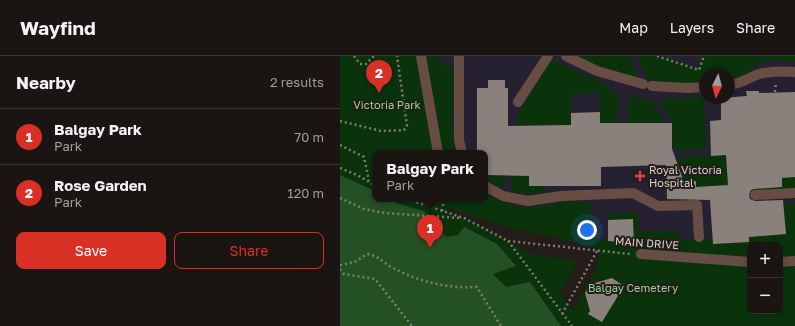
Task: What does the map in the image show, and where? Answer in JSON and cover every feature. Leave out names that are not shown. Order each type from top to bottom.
[{"type":"street","points":[[421,56],[437,150]]},
{"type":"street","points":[[459,56],[460,140],[462,150]]},
{"type":"street","points":[[518,102],[548,56]]},
{"type":"street","points":[[566,56],[597,71],[647,85],[687,88],[699,87]]},
{"type":"street","points":[[735,84],[739,84],[759,74],[778,71],[795,72]]},
{"type":"street","points":[[488,188],[503,196],[528,201],[561,196],[633,193],[658,206],[697,204],[700,238]]},
{"type":"street","points":[[755,195],[795,193]]},
{"type":"street","name":"MAIN DRIVE","points":[[641,254],[747,262]]},
{"type":"street","points":[[783,262],[795,261]]},
{"type":"path","points":[[354,56],[360,64],[366,64],[374,56]]},
{"type":"path","points":[[340,121],[381,131],[404,130],[407,126],[397,56]]},
{"type":"path","points":[[658,56],[699,70],[704,56]]},
{"type":"path","points":[[775,92],[776,83]]},
{"type":"path","points":[[340,145],[364,157],[369,182]]},
{"type":"path","points":[[340,168],[372,184]]},
{"type":"path","points":[[340,198],[364,209],[385,213],[464,218]]},
{"type":"path","name":"MAIN DRIVE","points":[[416,202],[464,218],[508,241],[597,251],[641,254]]},
{"type":"path","points":[[442,211],[444,202]]},
{"type":"path","points":[[508,241],[572,326]]},
{"type":"path","points":[[562,314],[597,251]]},
{"type":"path","points":[[340,265],[355,262],[367,254],[376,255],[390,266],[441,286],[477,287],[501,326]]},
{"type":"path","points":[[340,268],[344,274],[375,279],[412,326]]},
{"type":"shaded area","name":"Royal Victoria Hospital","points":[[427,56],[795,56],[795,254],[783,247],[783,242],[747,242],[747,246],[599,248],[496,224],[486,202],[488,202],[488,150],[443,150]]},
{"type":"green space","points":[[340,56],[440,56],[441,66],[453,65],[452,135],[455,150],[372,150],[372,202],[488,202],[488,194],[495,198],[523,207],[537,207],[568,201],[576,201],[591,204],[590,214],[594,215],[589,236],[608,241],[633,243],[633,219],[608,220],[607,214],[638,212],[638,231],[679,231],[680,240],[713,239],[713,244],[747,242],[747,314],[783,314],[783,242],[749,242],[749,237],[786,234],[784,203],[795,203],[795,326],[340,326]],"holes":[[[453,209],[496,224],[599,248],[598,265],[573,311],[560,294],[578,260],[533,255],[464,218],[443,211]]]},
{"type":"green space","points":[[577,56],[632,56],[630,61],[640,79],[585,61]]},
{"type":"green space","points":[[640,56],[661,56],[698,68],[702,56],[795,56],[795,62],[771,60],[759,64],[740,80],[735,80],[735,68],[699,68],[699,83],[688,84],[649,80],[638,61]]},
{"type":"green space","points":[[552,59],[602,83],[610,90],[619,94],[617,123],[600,123],[600,93],[571,94],[571,125],[518,125],[518,114]]},
{"type":"green space","points":[[629,96],[651,99],[664,123],[628,123]]},
{"type":"green space","points":[[699,97],[699,104],[704,104],[706,149],[677,151],[672,145],[671,122],[659,99]]},
{"type":"green space","points":[[529,155],[530,186],[544,186],[545,192],[526,194],[512,191],[511,169]]},
{"type":"green space","points":[[726,155],[728,185],[709,186],[697,194],[696,181],[683,182],[678,164],[678,157]]},
{"type":"green space","points":[[340,175],[372,190],[372,202],[395,202],[424,211],[446,237],[458,235],[464,227],[497,244],[516,266],[493,274],[506,287],[530,282],[561,326],[340,326]]},
{"type":"green space","points":[[488,175],[505,175],[505,189],[488,181]]},
{"type":"green space","points":[[795,177],[795,189],[746,192],[755,178]]},
{"type":"building","points":[[488,80],[505,80],[505,88],[508,88],[508,126],[571,125],[571,113],[600,112],[600,123],[672,123],[672,149],[684,182],[696,181],[696,187],[728,185],[726,155],[711,156],[710,121],[721,120],[721,104],[735,104],[735,97],[747,96],[746,91],[759,91],[759,93],[795,92],[795,177],[782,178],[782,187],[754,189],[751,190],[749,195],[750,199],[755,201],[783,200],[786,234],[749,237],[749,242],[713,244],[710,200],[667,199],[666,165],[601,167],[601,186],[529,186],[529,176],[488,175],[488,150],[477,150],[477,88],[488,88]]},
{"type":"building","points":[[633,219],[634,243],[608,241],[608,220]]},
{"type":"building","points":[[612,278],[624,286],[602,322],[588,314],[590,311],[585,293],[591,284]]},
{"type":"place","name":"Rose Garden","points":[[379,93]]},
{"type":"place","name":"Royal Victoria Hospital","points":[[640,176]]},
{"type":"place","name":"Balgay Park","points":[[430,248]]},
{"type":"park label","name":"Victoria Park","points":[[387,105]]},
{"type":"park label","name":"Balgay Cemetery","points":[[633,288]]}]
